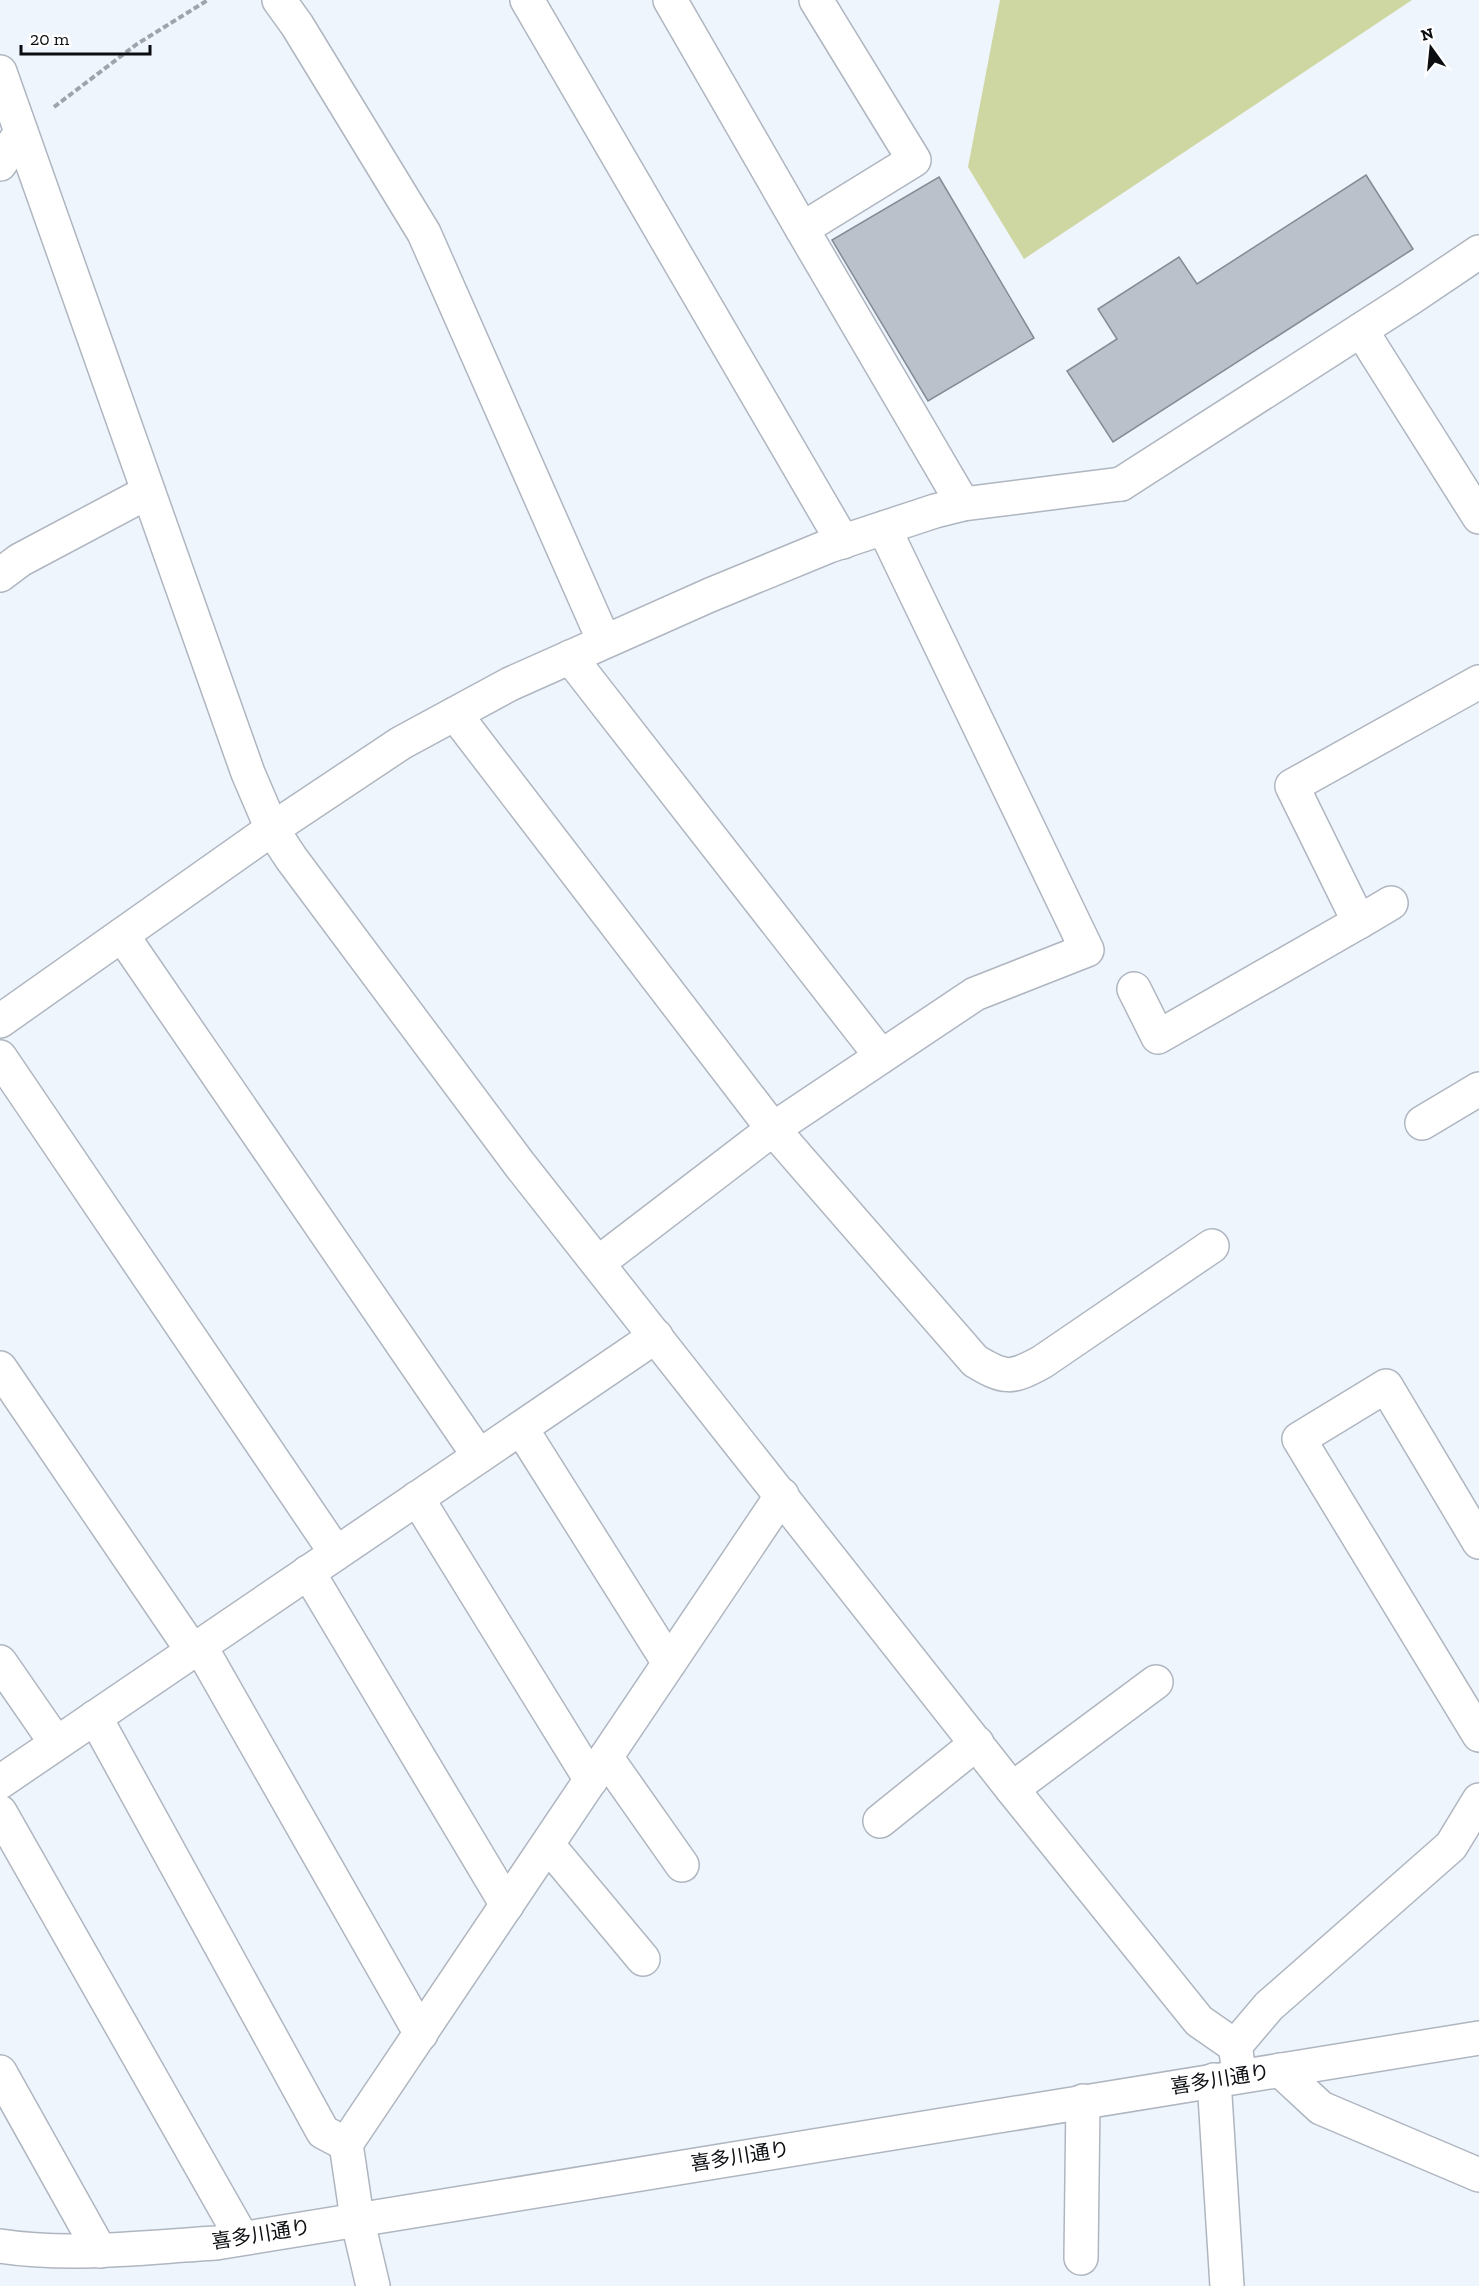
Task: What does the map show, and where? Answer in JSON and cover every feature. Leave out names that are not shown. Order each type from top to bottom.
[{"type":"street","points":[[279,0],[297,24],[424,233],[604,641]]},
{"type":"street","points":[[527,0],[843,542]]},
{"type":"street","points":[[670,0],[963,504]]},
{"type":"street","points":[[802,229],[914,160],[816,0]]},
{"type":"street","points":[[0,72],[248,773],[272,829],[368,963],[513,1156],[1012,1789],[1199,2021],[1229,2067]]},
{"type":"street","points":[[0,164],[21,132]]},
{"type":"street","points":[[1,1019],[272,829],[401,743],[510,684],[710,595],[843,542],[935,510],[963,504],[1121,484],[1479,252]]},
{"type":"street","points":[[1361,330],[1479,517]]},
{"type":"street","points":[[0,575],[20,560],[148,492]]},
{"type":"street","points":[[598,1263],[773,1129],[975,994],[1087,950],[884,528]]},
{"type":"street","points":[[570,657],[881,1056]]},
{"type":"street","points":[[1359,922],[1292,786],[1479,682]]},
{"type":"street","points":[[455,714],[773,1129],[975,1360],[999,1375],[1020,1374],[1042,1362],[1212,1246]]},
{"type":"street","points":[[1134,989],[1158,1037],[1391,903]]},
{"type":"street","points":[[122,935],[479,1456]]},
{"type":"street","points":[[0,1057],[336,1553]]},
{"type":"street","points":[[1422,1123],[1479,1089]]},
{"type":"street","points":[[0,1782],[656,1336]]},
{"type":"street","points":[[0,1368],[196,1648],[421,2034]]},
{"type":"street","points":[[1479,1542],[1386,1386],[1299,1439],[1479,1735]]},
{"type":"street","points":[[521,1428],[669,1663]]},
{"type":"street","points":[[373,2286],[357,2218],[346,2144],[782,1495]]},
{"type":"street","points":[[417,1498],[599,1768],[682,1865]]},
{"type":"street","points":[[308,1572],[507,1905]]},
{"type":"street","points":[[0,1662],[56,1743]]},
{"type":"street","points":[[1012,1789],[1156,1682]]},
{"type":"street","points":[[95,1717],[323,2132],[346,2144]]},
{"type":"street","points":[[880,1821],[977,1743]]},
{"type":"street","points":[[1227,2286],[1229,2067],[1269,2006],[1451,1846],[1479,1800]]},
{"type":"street","points":[[0,1812],[242,2238]]},
{"type":"street","points":[[548,1845],[643,1959]]},
{"type":"street","name":"喜多川通り","points":[[0,2246],[100,2251],[216,2242],[1083,2101],[1229,2067],[1280,2070],[1479,2038]]},
{"type":"street","points":[[1280,2070],[1322,2108],[1479,2175]]},
{"type":"street","points":[[0,2072],[100,2251]]},
{"type":"street","points":[[1081,2258],[1083,2101]]},
{"type":"path","points":[[21,132],[137,44],[208,0]]},
{"type":"green space","points":[[1000,0],[1412,0],[1024,259],[968,167]]},
{"type":"building","points":[[1366,175],[1413,249],[1113,442],[1067,371],[1117,339],[1098,309],[1179,257],[1197,284]]},
{"type":"building","points":[[939,177],[1034,338],[928,401],[832,240]]}]
